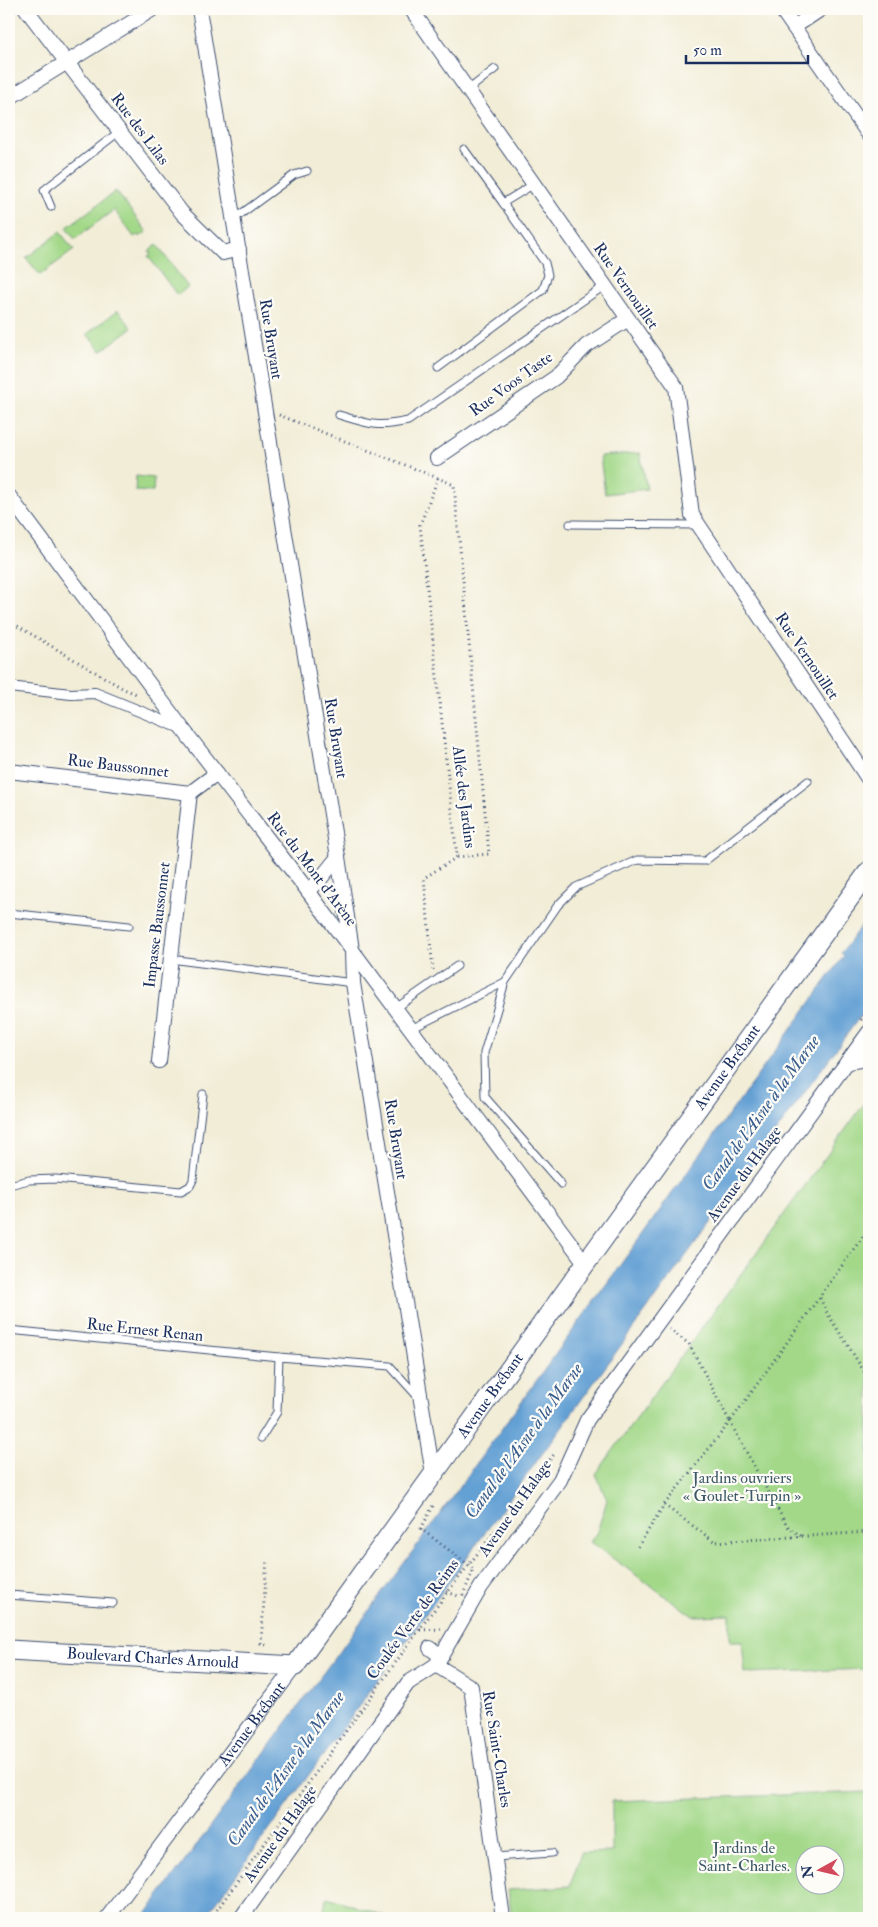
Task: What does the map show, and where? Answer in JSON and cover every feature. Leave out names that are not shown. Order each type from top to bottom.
[{"type":"main road","name":"Avenue Brébant","points":[[295,1666],[869,871]]},
{"type":"main road","name":"Boulevard Charles Arnould","points":[[9,1650],[295,1666]]},
{"type":"street","name":"Rue des Lilas","points":[[26,9],[182,213],[223,253],[239,249]]},
{"type":"street","points":[[9,98],[153,9]]},
{"type":"street","name":"Rue Bruyant","points":[[199,9],[338,857],[352,950],[353,983],[433,1474]]},
{"type":"street","name":"Rue Vernouillet","points":[[411,9],[676,387],[692,515],[869,780]]},
{"type":"street","points":[[781,9],[869,135]]},
{"type":"street","points":[[794,27],[821,9]]},
{"type":"street","name":"Rue Voos Taste","points":[[437,458],[556,378],[586,346],[628,319]]},
{"type":"street","name":"Rue du Mont d'Arène","points":[[9,496],[182,728],[396,1008],[586,1264]]},
{"type":"street","points":[[9,686],[71,694],[95,693],[182,728]]},
{"type":"street","name":"Rue Baussonnet","points":[[9,771],[190,793]]},
{"type":"street","points":[[190,793],[217,773]]},
{"type":"street","name":"Impasse Baussonnet","points":[[159,1062],[190,793]]},
{"type":"street","points":[[308,891],[338,857]]},
{"type":"street","name":"Avenue du Halage","points":[[241,1918],[408,1683],[436,1656],[459,1616],[560,1480],[587,1420],[869,1032]]},
{"type":"street","points":[[847,1062],[860,1060],[869,1054]]},
{"type":"street","name":"Rue Saint-Charles","points":[[436,1656],[471,1687],[503,1918]]},
{"type":"street","name":"Avenue Brébant","points":[[107,1918],[295,1666]]},
{"type":"lane","points":[[468,90],[495,69]]},
{"type":"lane","points":[[51,207],[44,190],[120,131]]},
{"type":"lane","points":[[438,368],[543,290],[548,274],[545,263],[464,149]]},
{"type":"lane","points":[[234,219],[294,175],[307,171]]},
{"type":"lane","points":[[503,203],[534,184]]},
{"type":"lane","points":[[339,415],[376,426],[388,426],[408,421],[604,286]]},
{"type":"lane","points":[[570,524],[699,525]]},
{"type":"lane","points":[[561,1184],[486,1097],[484,1053],[505,982],[558,905],[576,887],[637,860],[705,861],[808,781]]},
{"type":"lane","points":[[9,912],[129,926]]},
{"type":"lane","points":[[170,959],[353,983]]},
{"type":"lane","points":[[396,1008],[457,966]]},
{"type":"lane","points":[[411,1029],[505,982]]},
{"type":"lane","points":[[9,1185],[29,1180],[56,1179],[181,1191],[190,1186],[193,1180],[203,1094]]},
{"type":"lane","name":"Rue Ernest Renan","points":[[9,1330],[390,1366],[421,1401]]},
{"type":"lane","points":[[261,1438],[277,1412],[279,1357]]},
{"type":"lane","points":[[9,1595],[113,1603]]},
{"type":"lane","points":[[495,1857],[552,1853]]},
{"type":"path","name":"Allée des Jardins","points":[[264,409],[438,478],[454,485],[489,854],[457,857],[420,525],[438,478]]},
{"type":"path","points":[[9,621],[124,689],[164,704]]},
{"type":"path","points":[[435,982],[424,878],[457,857]]},
{"type":"path","points":[[638,1547],[664,1505],[730,1422],[869,1228]]},
{"type":"path","points":[[820,1297],[826,1312],[869,1379]]},
{"type":"path","points":[[658,1321],[689,1344],[787,1526],[801,1536]]},
{"type":"path","name":"Coulée Verte de Reims","points":[[210,1918],[424,1623],[557,1451]]},
{"type":"path","points":[[664,1505],[715,1542],[869,1532]]},
{"type":"path","points":[[433,1506],[420,1529],[474,1569],[462,1597]]},
{"type":"path","points":[[266,1665],[271,1650],[269,1646],[261,1643],[267,1559]]},
{"type":"green space","points":[[116,191],[147,232],[139,237],[137,235],[134,237],[114,210],[75,239],[66,228]]},
{"type":"green space","points":[[60,232],[74,250],[40,275],[26,258]]},
{"type":"green space","points":[[157,245],[188,287],[177,295],[148,256],[151,254],[149,251]]},
{"type":"green space","points":[[118,310],[132,328],[101,351],[87,334]]},
{"type":"green space","points":[[640,453],[647,489],[605,494],[600,456]]},
{"type":"green space","points":[[136,476],[154,478],[153,492],[135,491]]},
{"type":"green space","name":"Jardins ouvriers « Goulet-Turpin »","points":[[869,1097],[869,1669],[745,1673],[742,1641],[730,1641],[730,1615],[693,1616],[590,1542],[597,1532],[607,1500],[596,1474]]},
{"type":"green space","name":"Jardins de Saint-Charles.","points":[[869,1792],[869,1918],[512,1918],[508,1890],[570,1886],[581,1853],[612,1852],[612,1801]]},
{"type":"green space","points":[[328,1897],[391,1918],[320,1918]]},
{"type":"water","name":"Canal de l'Aisne à la Marne","points":[[869,915],[869,1004],[205,1918],[143,1918],[429,1529],[844,956],[841,953]]}]
